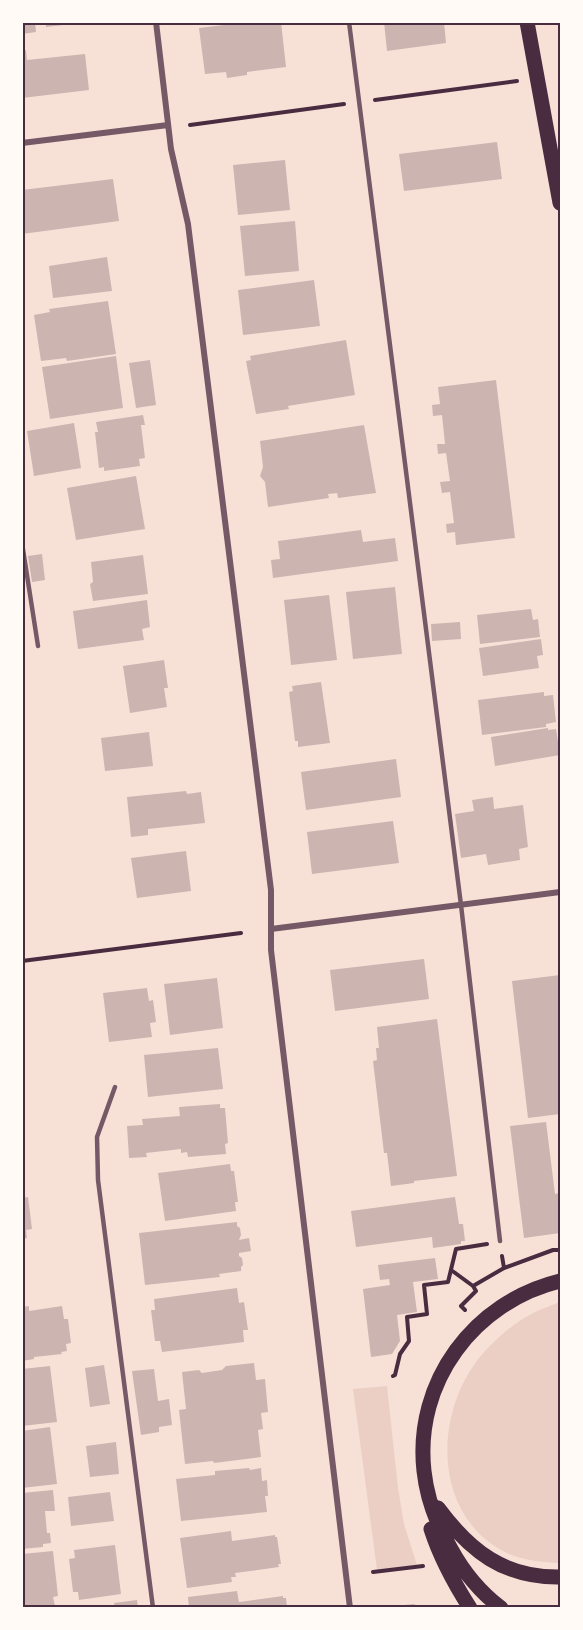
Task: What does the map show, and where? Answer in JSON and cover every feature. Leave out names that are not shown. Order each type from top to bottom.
[{"type":"main road","points":[[527,22],[561,203]]},
{"type":"main road","points":[[501,1608],[474,1582],[454,1555],[439,1525],[423,1471],[425,1427],[429,1405],[447,1364],[459,1346],[482,1321],[521,1295],[561,1281]]},
{"type":"main road","points":[[428,1493],[457,1532],[479,1553],[494,1563],[526,1575],[561,1576]]},
{"type":"main road","points":[[428,1493],[427,1504],[434,1538],[454,1584],[470,1608]]},
{"type":"street","points":[[156,22],[171,149],[188,224],[271,890],[273,961],[350,1608]]},
{"type":"street","points":[[22,144],[168,124]]},
{"type":"street","points":[[271,929],[561,892]]},
{"type":"lane","points":[[349,22],[461,905],[501,1241]]},
{"type":"lane","points":[[22,543],[38,646]]},
{"type":"lane","points":[[115,1087],[97,1137],[98,1180],[153,1608]]},
{"type":"path","points":[[372,101],[517,81]]},
{"type":"path","points":[[190,125],[351,104]]},
{"type":"path","points":[[22,961],[241,933]]},
{"type":"path","points":[[393,1376],[400,1354],[409,1341],[407,1317],[427,1314],[423,1285],[448,1282],[456,1249],[476,1246]]},
{"type":"path","points":[[473,1286],[504,1268],[554,1250],[561,1250]]},
{"type":"path","points":[[451,1270],[473,1286],[476,1291],[461,1306]]},
{"type":"path","points":[[373,1572],[423,1566]]},
{"type":"shaded area","points":[[560,1302],[560,1563],[533,1561],[513,1556],[483,1537],[465,1516],[453,1491],[448,1464],[448,1436],[454,1408],[464,1382],[479,1358],[516,1323],[534,1312]]},
{"type":"shaded area","points":[[387,1386],[404,1524],[417,1565],[377,1570],[353,1389]]},
{"type":"building","points":[[22,22],[35,22],[36,32],[22,34]]},
{"type":"building","points":[[46,22],[71,22],[72,24],[46,27]]},
{"type":"building","points":[[249,22],[281,22],[286,67],[247,72],[247,75],[227,78],[226,72],[205,74],[199,28]]},
{"type":"building","points":[[384,22],[444,22],[446,43],[387,51]]},
{"type":"building","points":[[22,50],[26,50],[27,60],[85,54],[89,90],[22,98]]},
{"type":"building","points":[[497,142],[502,179],[404,191],[399,154]]},
{"type":"building","points":[[285,160],[290,210],[238,215],[233,165]]},
{"type":"building","points":[[113,179],[119,221],[22,234],[22,190]]},
{"type":"building","points":[[295,221],[299,271],[245,276],[240,226]]},
{"type":"building","points":[[107,257],[112,291],[53,298],[49,266]]},
{"type":"building","points":[[314,280],[320,326],[243,335],[238,290]]},
{"type":"building","points":[[108,301],[116,354],[67,361],[66,358],[41,361],[34,315],[50,312],[49,309]]},
{"type":"building","points":[[346,340],[355,395],[288,406],[289,409],[256,414],[246,361],[251,360],[250,356]]},
{"type":"building","points":[[116,356],[123,408],[50,419],[42,367]]},
{"type":"building","points":[[150,360],[156,405],[136,408],[129,363]]},
{"type":"building","points":[[496,380],[515,538],[456,545],[455,532],[447,533],[446,524],[454,523],[450,492],[442,493],[440,482],[450,481],[446,453],[438,454],[437,444],[445,444],[442,415],[433,416],[432,405],[440,404],[438,387]]},
{"type":"building","points":[[143,415],[145,425],[141,425],[145,458],[139,459],[140,466],[104,471],[104,467],[99,468],[96,422]]},
{"type":"building","points":[[74,423],[81,468],[34,476],[27,431]]},
{"type":"building","points":[[364,425],[376,493],[338,498],[337,493],[328,494],[329,498],[268,507],[265,482],[260,476],[263,467],[260,441]]},
{"type":"building","points":[[136,476],[145,529],[76,540],[67,488]]},
{"type":"building","points":[[361,530],[363,542],[395,538],[398,561],[273,578],[271,560],[280,559],[278,541]]},
{"type":"building","points":[[42,554],[45,580],[32,582],[28,556]]},
{"type":"building","points":[[143,555],[148,594],[93,601],[90,584],[93,582],[91,562]]},
{"type":"building","points":[[395,587],[402,654],[353,659],[346,592]]},
{"type":"building","points":[[329,595],[337,660],[291,665],[284,600]]},
{"type":"building","points":[[147,600],[150,627],[142,629],[144,640],[78,649],[73,611]]},
{"type":"building","points":[[531,609],[533,620],[538,619],[540,637],[480,644],[477,615]]},
{"type":"building","points":[[460,622],[461,639],[432,641],[431,624]]},
{"type":"building","points":[[541,639],[543,655],[537,656],[539,668],[483,676],[479,648]]},
{"type":"building","points":[[164,660],[168,688],[164,688],[167,707],[130,713],[123,666]]},
{"type":"building","points":[[321,682],[330,743],[298,747],[298,741],[295,741],[289,692],[293,691],[292,686]]},
{"type":"building","points":[[544,692],[544,696],[553,695],[556,722],[546,724],[546,727],[482,735],[478,700]]},
{"type":"building","points":[[548,728],[548,730],[556,729],[560,755],[495,766],[491,737]]},
{"type":"building","points":[[149,732],[153,766],[105,771],[101,738]]},
{"type":"building","points":[[396,759],[401,797],[306,810],[301,772]]},
{"type":"building","points":[[186,791],[187,794],[201,792],[205,823],[148,829],[148,835],[131,837],[127,797]]},
{"type":"building","points":[[493,797],[494,809],[523,805],[528,847],[519,849],[520,860],[488,865],[486,854],[461,858],[455,814],[474,811],[472,800]]},
{"type":"building","points":[[393,821],[399,863],[312,874],[307,832]]},
{"type":"building","points":[[186,851],[191,891],[137,898],[131,858]]},
{"type":"building","points":[[424,959],[429,999],[335,1011],[330,970]]},
{"type":"building","points":[[560,975],[560,1114],[528,1118],[512,981]]},
{"type":"building","points":[[217,978],[223,1028],[170,1035],[164,984]]},
{"type":"building","points":[[147,988],[149,1001],[153,1000],[156,1022],[150,1023],[152,1037],[109,1042],[103,993]]},
{"type":"building","points":[[437,1019],[457,1176],[391,1186],[387,1153],[384,1153],[373,1061],[377,1060],[376,1048],[379,1048],[377,1027]]},
{"type":"building","points":[[218,1048],[223,1089],[148,1097],[144,1055]]},
{"type":"building","points":[[220,1104],[220,1108],[225,1108],[228,1143],[225,1144],[226,1154],[188,1157],[187,1152],[181,1153],[181,1149],[146,1153],[147,1157],[129,1158],[127,1126],[143,1125],[142,1119],[180,1116],[179,1107]]},
{"type":"building","points":[[546,1122],[555,1194],[560,1193],[560,1233],[524,1238],[510,1126]]},
{"type":"building","points":[[230,1164],[231,1171],[234,1171],[238,1202],[235,1202],[236,1211],[165,1221],[158,1173]]},
{"type":"building","points":[[28,1197],[32,1229],[26,1230],[27,1238],[22,1239],[22,1198]]},
{"type":"building","points":[[455,1197],[459,1224],[463,1224],[465,1241],[461,1241],[461,1244],[433,1248],[432,1237],[356,1247],[351,1211]]},
{"type":"building","points":[[237,1222],[241,1235],[239,1240],[249,1238],[251,1251],[239,1253],[243,1265],[241,1271],[219,1274],[220,1277],[145,1285],[139,1233]]},
{"type":"building","points":[[435,1258],[438,1279],[413,1282],[417,1312],[397,1315],[400,1341],[392,1354],[371,1357],[363,1289],[390,1285],[389,1279],[380,1280],[378,1265]]},
{"type":"building","points":[[237,1288],[239,1303],[244,1302],[248,1330],[243,1330],[244,1342],[162,1352],[160,1341],[155,1341],[151,1310],[155,1310],[154,1299]]},
{"type":"building","points":[[29,1306],[29,1311],[62,1306],[64,1319],[68,1319],[71,1343],[66,1344],[67,1351],[61,1352],[62,1354],[34,1357],[34,1359],[22,1361],[22,1307]]},
{"type":"building","points":[[254,1363],[256,1380],[265,1379],[268,1412],[261,1413],[263,1429],[258,1430],[261,1457],[185,1464],[179,1410],[186,1409],[182,1372],[199,1370],[202,1373],[222,1370],[226,1366]]},
{"type":"building","points":[[104,1365],[110,1404],[90,1407],[85,1368]]},
{"type":"building","points":[[50,1366],[57,1422],[22,1426],[22,1369]]},
{"type":"building","points":[[154,1369],[158,1401],[169,1399],[172,1425],[159,1427],[159,1432],[141,1435],[132,1371]]},
{"type":"building","points":[[50,1427],[57,1484],[22,1488],[22,1431]]},
{"type":"building","points":[[116,1442],[119,1474],[90,1477],[86,1446]]},
{"type":"building","points":[[249,1468],[250,1470],[261,1468],[262,1481],[267,1480],[268,1496],[265,1496],[267,1512],[181,1521],[176,1479],[215,1475],[215,1471]]},
{"type":"building","points":[[53,1490],[55,1511],[45,1511],[47,1533],[50,1533],[51,1543],[43,1544],[43,1547],[22,1549],[22,1493]]},
{"type":"building","points":[[110,1492],[114,1521],[71,1526],[68,1497]]},
{"type":"building","points":[[231,1531],[232,1541],[275,1535],[281,1564],[278,1564],[279,1567],[235,1573],[236,1577],[231,1577],[232,1582],[187,1588],[180,1538]]},
{"type":"building","points":[[115,1545],[121,1594],[79,1600],[78,1592],[73,1592],[69,1559],[75,1558],[74,1550]]},
{"type":"building","points":[[53,1551],[58,1596],[53,1597],[55,1606],[22,1608],[22,1554]]},
{"type":"building","points":[[237,1591],[239,1602],[283,1596],[286,1598],[287,1608],[189,1608],[188,1597]]},
{"type":"building","points":[[137,1600],[138,1608],[115,1608],[114,1603]]},
{"type":"building","points":[[414,1604],[419,1608],[403,1608],[404,1605]]}]
